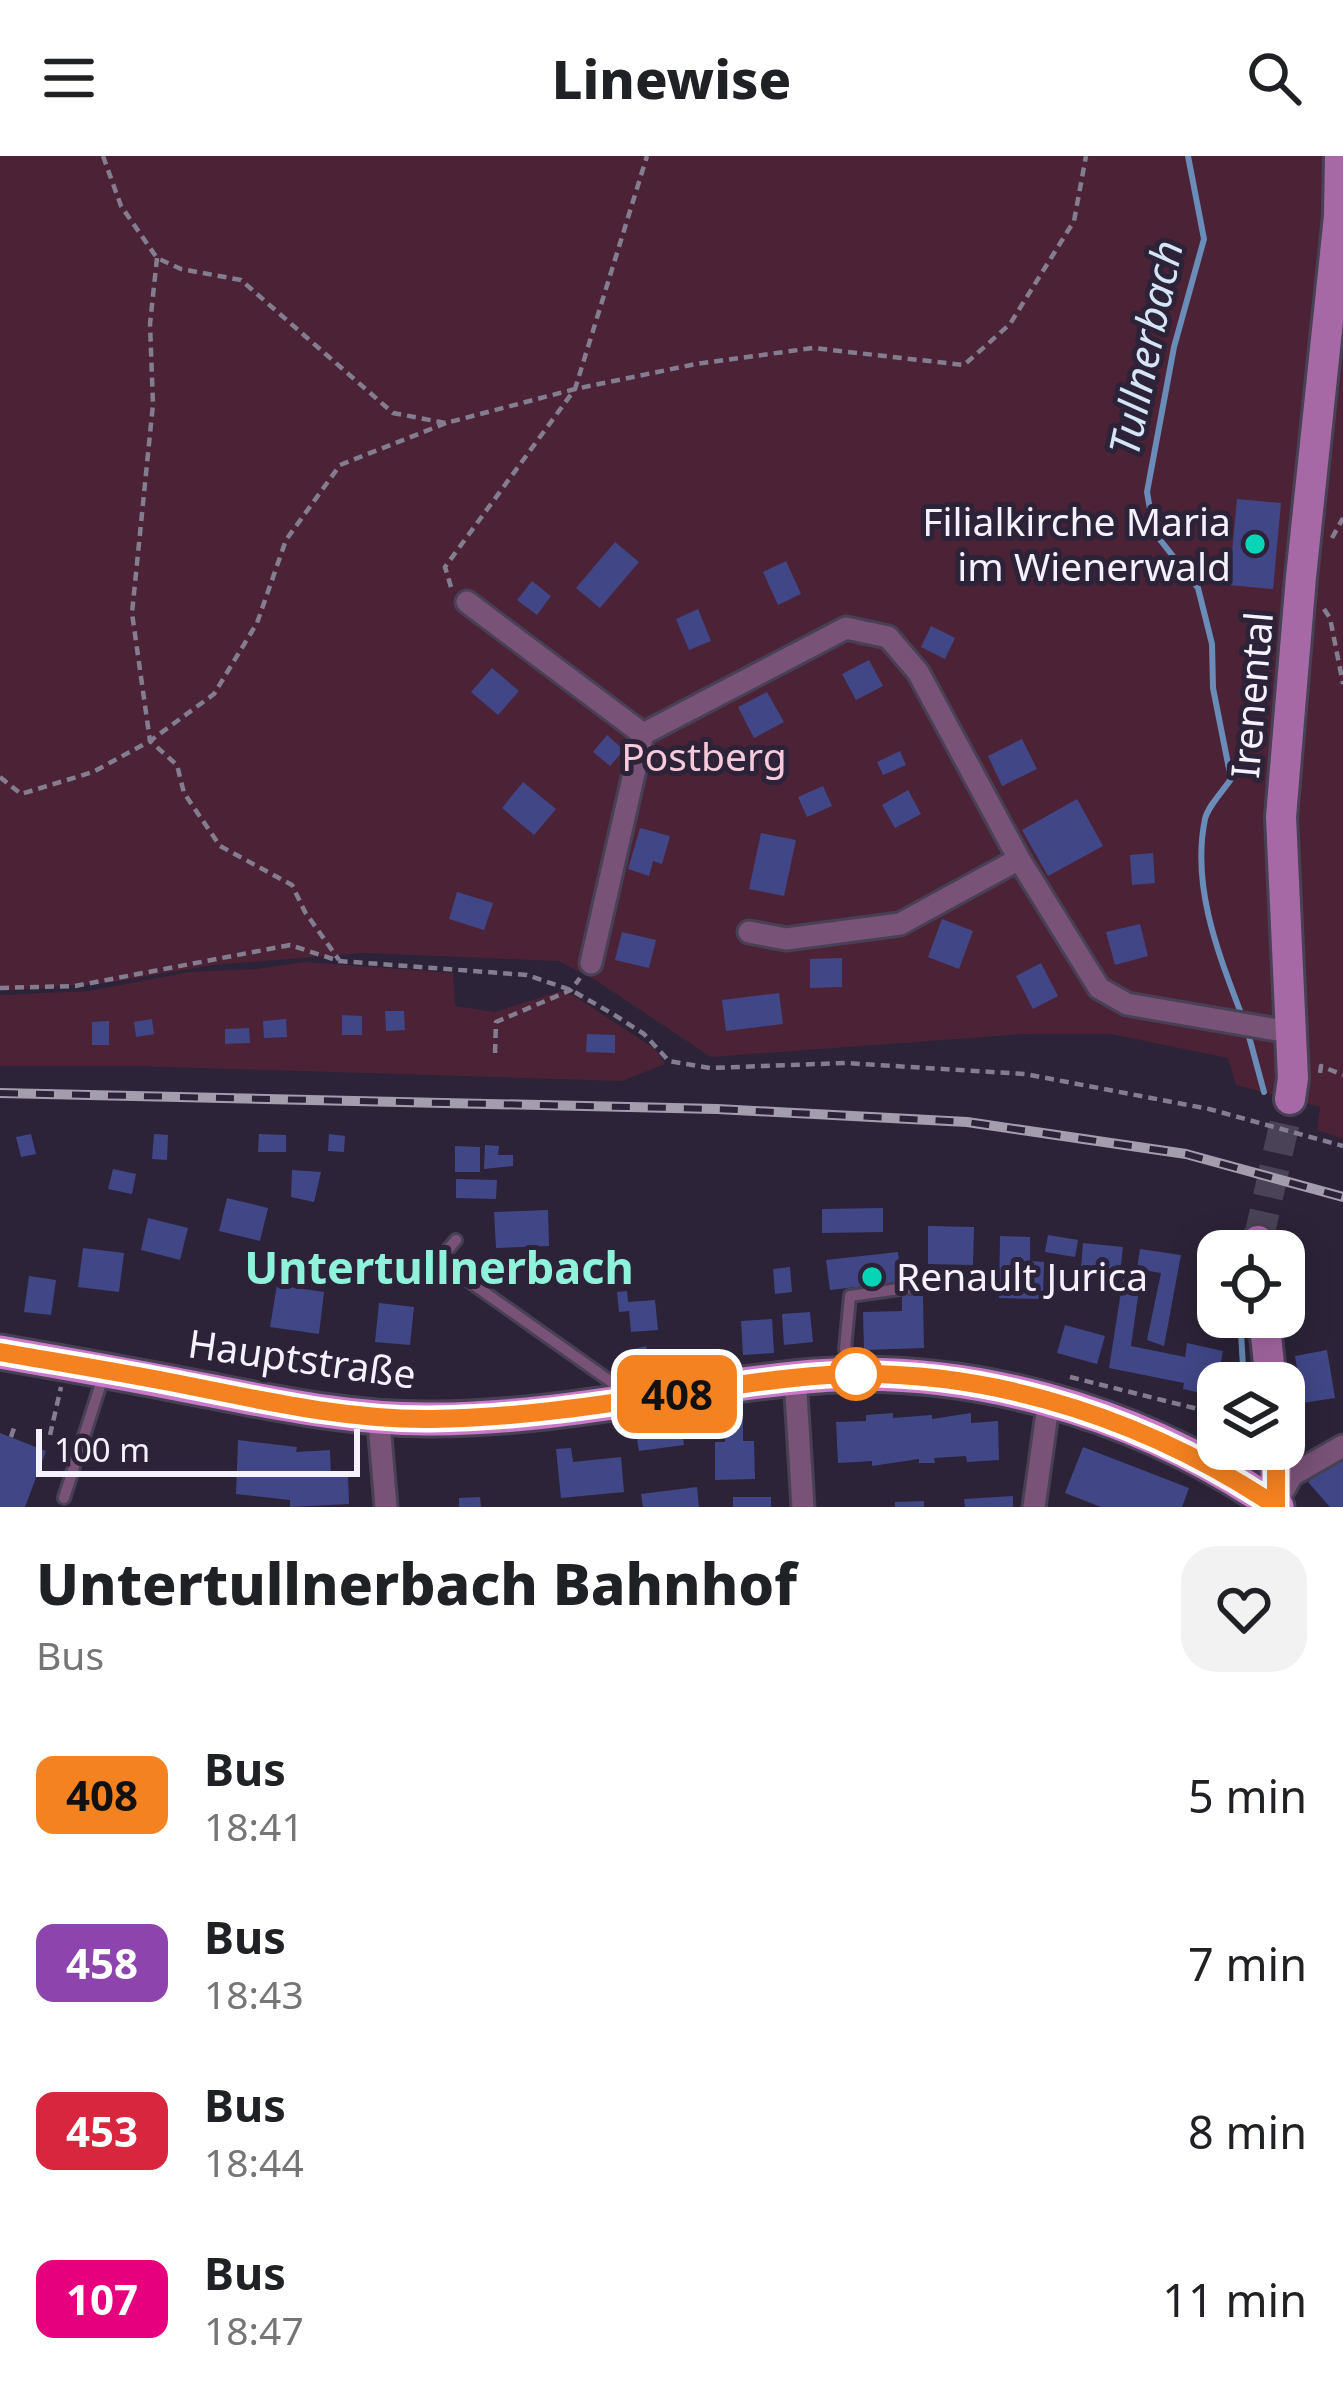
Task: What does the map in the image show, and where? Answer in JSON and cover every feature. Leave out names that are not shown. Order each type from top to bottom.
[{"type":"main road","name":"Hauptstraße","points":[[0,1352],[276,1404],[383,1418],[541,1414],[795,1377],[853,1374],[1056,1387],[1223,1472],[1270,1502]]},
{"type":"street","name":"Irenental","points":[[1303,1093],[1293,1078],[1280,1030],[1281,817],[1339,216],[1340,156]]},
{"type":"street","points":[[467,602],[643,734]]},
{"type":"street","points":[[590,964],[643,734],[845,628],[888,637],[918,672],[1019,859],[1099,988],[1127,1004],[1280,1030]]},
{"type":"street","points":[[749,932],[786,939],[900,924],[1019,859]]},
{"type":"street","points":[[795,1377],[803,1507]]},
{"type":"street","points":[[1034,1507],[1056,1387]]},
{"type":"street","points":[[383,1418],[386,1507]]},
{"type":"street","points":[[1270,1502],[1292,1475],[1343,1446]]},
{"type":"street","points":[[1270,1502],[1274,1470]]},
{"type":"lane","points":[[456,1240],[445,1253],[460,1275],[610,1377],[635,1400]]},
{"type":"lane","points":[[853,1374],[845,1349],[850,1296],[927,1285]]},
{"type":"lane","points":[[64,1498],[105,1371]]},
{"type":"path","points":[[104,156],[121,206],[157,258],[182,269],[242,280],[393,413],[446,423]]},
{"type":"path","points":[[467,602],[448,584],[445,567],[575,389],[647,156]]},
{"type":"path","points":[[0,777],[21,794],[93,772],[150,741],[214,694],[257,623],[286,540],[340,465],[446,423],[696,364],[813,348],[964,365],[1010,324],[1074,221],[1086,156]]},
{"type":"path","points":[[157,258],[150,324],[153,404],[132,613],[150,741],[177,765],[184,793],[220,846],[292,885],[304,912],[339,961]]},
{"type":"path","points":[[1301,578],[1330,618],[1343,684]]},
{"type":"path","points":[[0,988],[75,986],[290,945],[339,961],[526,975],[571,991],[644,1034],[669,1060],[710,1069],[845,1064],[1025,1074],[1209,1109],[1343,1146]]},
{"type":"path","points":[[495,1053],[496,1022],[571,991],[590,964]]},
{"type":"path","points":[[1303,1093],[1322,1066],[1343,1075]]},
{"type":"path","points":[[50,1435],[62,1381]]},
{"type":"path","points":[[1056,1387],[1197,1410]]},
{"type":"path","points":[[11,1437],[15,1425]]},
{"type":"green space","name":"Postberg","points":[[0,156],[1343,156],[1337,342],[1343,342],[1343,1139],[1317,1130],[1320,1107],[1236,1085],[1228,1058],[1111,1034],[1025,1034],[711,1057],[559,961],[364,953],[213,965],[107,983],[0,991]]},
{"type":"green space","points":[[305,962],[453,973],[455,1006],[495,1012],[558,992],[573,995],[655,1049],[665,1064],[622,1081],[0,1066],[0,995],[89,991],[189,972]]},
{"type":"building","name":"Filialkirche Maria im Wienerwald","points":[[1237,499],[1281,503],[1273,589],[1229,585]]},
{"type":"building","points":[[615,542],[639,562],[600,608],[576,588]]},
{"type":"building","points":[[786,561],[801,594],[778,605],[763,572]]},
{"type":"building","points":[[532,581],[551,596],[537,615],[517,600]]},
{"type":"building","points":[[698,609],[711,641],[689,650],[676,619]]},
{"type":"building","points":[[931,626],[955,638],[945,659],[921,647]]},
{"type":"building","points":[[869,660],[883,686],[856,700],[842,674]]},
{"type":"building","points":[[492,668],[519,691],[498,715],[471,692]]},
{"type":"building","points":[[767,692],[784,722],[754,738],[738,707]]},
{"type":"building","points":[[607,735],[624,750],[610,766],[593,752]]},
{"type":"building","points":[[1022,739],[1037,769],[1002,786],[988,756]]},
{"type":"building","points":[[900,751],[906,765],[883,775],[877,762]]},
{"type":"building","points":[[523,782],[556,809],[534,835],[502,808]]},
{"type":"building","points":[[823,786],[832,806],[807,817],[798,797]]},
{"type":"building","points":[[908,790],[921,814],[895,828],[882,805]]},
{"type":"building","points":[[1077,799],[1103,846],[1048,876],[1022,830]]},
{"type":"building","points":[[640,828],[670,836],[662,864],[653,861],[649,876],[628,869]]},
{"type":"building","points":[[761,833],[796,840],[784,896],[749,889]]},
{"type":"building","points":[[1153,853],[1155,883],[1132,885],[1130,855]]},
{"type":"building","points":[[457,892],[493,903],[484,930],[449,919]]},
{"type":"building","points":[[942,919],[973,931],[959,969],[928,957]]},
{"type":"building","points":[[1140,924],[1148,956],[1115,965],[1106,932]]},
{"type":"building","points":[[622,932],[656,940],[649,968],[615,960]]},
{"type":"building","points":[[842,958],[842,987],[810,988],[810,959]]},
{"type":"building","points":[[1041,963],[1058,996],[1033,1009],[1016,976]]},
{"type":"building","points":[[779,993],[783,1024],[726,1031],[722,1000]]},
{"type":"building","points":[[385,1011],[404,1011],[405,1030],[386,1031]]},
{"type":"building","points":[[342,1015],[362,1016],[362,1035],[342,1035]]},
{"type":"building","points":[[152,1019],[154,1034],[136,1037],[134,1022]]},
{"type":"building","points":[[286,1019],[287,1037],[264,1038],[263,1021]]},
{"type":"building","points":[[109,1021],[109,1045],[92,1045],[92,1022]]},
{"type":"building","points":[[249,1028],[250,1043],[225,1044],[225,1029]]},
{"type":"building","points":[[587,1034],[615,1035],[615,1053],[586,1052]]},
{"type":"building","points":[[31,1134],[36,1154],[21,1157],[16,1137]]},
{"type":"building","points":[[154,1134],[168,1135],[167,1160],[152,1159]]},
{"type":"building","points":[[259,1134],[286,1135],[286,1152],[258,1152]]},
{"type":"building","points":[[329,1134],[345,1136],[344,1152],[328,1151]]},
{"type":"building","points":[[485,1145],[499,1146],[498,1155],[513,1155],[513,1166],[484,1169]]},
{"type":"building","points":[[455,1146],[480,1147],[480,1172],[455,1172]]},
{"type":"building","points":[[113,1169],[136,1174],[132,1194],[108,1189]]},
{"type":"building","points":[[292,1170],[321,1172],[314,1202],[291,1197]]},
{"type":"building","points":[[456,1179],[497,1180],[496,1199],[456,1198]]},
{"type":"building","points":[[227,1198],[268,1208],[260,1241],[219,1231]]},
{"type":"building","points":[[883,1208],[883,1232],[822,1233],[822,1209]]},
{"type":"building","points":[[548,1210],[549,1246],[496,1248],[494,1212]]},
{"type":"building","points":[[148,1218],[188,1228],[180,1260],[141,1250]]},
{"type":"building","points":[[928,1226],[974,1227],[973,1265],[928,1264]]},
{"type":"building","points":[[1048,1235],[1078,1240],[1075,1257],[1045,1252]]},
{"type":"building","points":[[1000,1236],[1030,1237],[1030,1261],[1044,1262],[1043,1299],[999,1298]]},
{"type":"building","points":[[1083,1243],[1123,1247],[1120,1272],[1081,1268]]},
{"type":"building","points":[[83,1248],[124,1253],[119,1292],[78,1287]]},
{"type":"building","points":[[1140,1249],[1181,1255],[1164,1346],[1147,1340],[1161,1273],[1137,1269]]},
{"type":"building","points":[[898,1252],[901,1282],[830,1290],[826,1260]]},
{"type":"building","points":[[790,1267],[792,1292],[775,1294],[773,1269]]},
{"type":"building","points":[[29,1276],[56,1280],[51,1315],[24,1312]]},
{"type":"building","points":[[1123,1279],[1140,1282],[1131,1346],[1185,1357],[1187,1343],[1223,1351],[1221,1362],[1197,1362],[1197,1392],[1183,1389],[1184,1383],[1109,1368]]},
{"type":"building","points":[[277,1285],[324,1292],[319,1334],[270,1327]]},
{"type":"building","points":[[627,1291],[628,1302],[655,1300],[658,1330],[631,1332],[629,1311],[619,1312],[617,1292]]},
{"type":"building","points":[[902,1295],[923,1296],[924,1348],[864,1350],[863,1312],[902,1311]]},
{"type":"building","points":[[379,1303],[414,1307],[410,1345],[375,1342]]},
{"type":"building","points":[[810,1312],[813,1342],[784,1345],[782,1314]]},
{"type":"building","points":[[772,1319],[774,1353],[743,1355],[741,1321]]},
{"type":"building","points":[[1065,1325],[1105,1336],[1097,1364],[1057,1353]]},
{"type":"building","points":[[646,1346],[652,1371],[631,1376],[625,1351]]},
{"type":"building","points":[[1327,1350],[1335,1398],[1305,1403],[1305,1362],[1296,1362],[1295,1356]]},
{"type":"building","points":[[893,1413],[893,1418],[932,1415],[932,1419],[971,1413],[971,1423],[998,1421],[999,1460],[967,1462],[966,1456],[934,1458],[935,1463],[919,1463],[919,1459],[872,1466],[872,1461],[838,1463],[836,1422],[866,1421],[866,1415]]},
{"type":"building","points":[[725,1421],[743,1421],[743,1441],[754,1441],[755,1479],[715,1480],[715,1442],[725,1442]]},
{"type":"building","points":[[681,1422],[684,1445],[639,1451],[635,1427]]},
{"type":"building","points":[[0,1433],[46,1451],[25,1507],[0,1507]]},
{"type":"building","points":[[238,1440],[297,1447],[296,1452],[330,1450],[331,1477],[348,1476],[349,1504],[290,1507],[290,1500],[236,1494]]},
{"type":"building","points":[[1083,1447],[1189,1488],[1182,1507],[1101,1507],[1065,1493]]},
{"type":"building","points":[[571,1448],[573,1462],[621,1457],[624,1492],[561,1498],[556,1449]]},
{"type":"building","points":[[1337,1456],[1343,1462],[1343,1507],[1330,1507],[1308,1482]]},
{"type":"building","points":[[697,1487],[699,1507],[643,1507],[641,1494]]},
{"type":"building","points":[[1013,1496],[1013,1507],[965,1507],[964,1499]]},
{"type":"building","points":[[480,1497],[481,1507],[459,1507],[459,1498]]},
{"type":"building","points":[[733,1497],[771,1497],[771,1507],[733,1507]]},
{"type":"building","points":[[924,1501],[924,1507],[895,1507],[895,1502]]},
{"type":"waterway","name":"Tullnerbach","points":[[1188,156],[1204,239],[1174,347],[1147,492],[1154,532],[1198,588],[1212,644],[1213,688],[1231,779],[1205,819],[1204,895],[1242,1016]]},
{"type":"waterway","name":"Tullnerbach","points":[[1247,1029],[1264,1092]]},
{"type":"waterway","name":"Tullnerbach","points":[[1241,1338],[1243,1362]]},
{"type":"tunnel","points":[[1260,1230],[1290,1099]]},
{"type":"railway","points":[[0,1093],[717,1109],[967,1122],[1186,1154],[1343,1197]]},
{"type":"bus line","name":"408","points":[[0,1352],[276,1404],[383,1418],[541,1414],[795,1377],[914,1375],[1049,1399],[1161,1439],[1197,1458]]},
{"type":"bus line","name":"408","points":[[1219,1470],[1276,1506],[1276,1470]]},
{"type":"place","name":"Filialkirche Maria im Wienerwald","points":[[1255,544]]},
{"type":"place","name":"Renault Jurica","points":[[872,1277]]},
{"type":"district","name":"Untertullnerbach","points":[[439,1268]]}]
